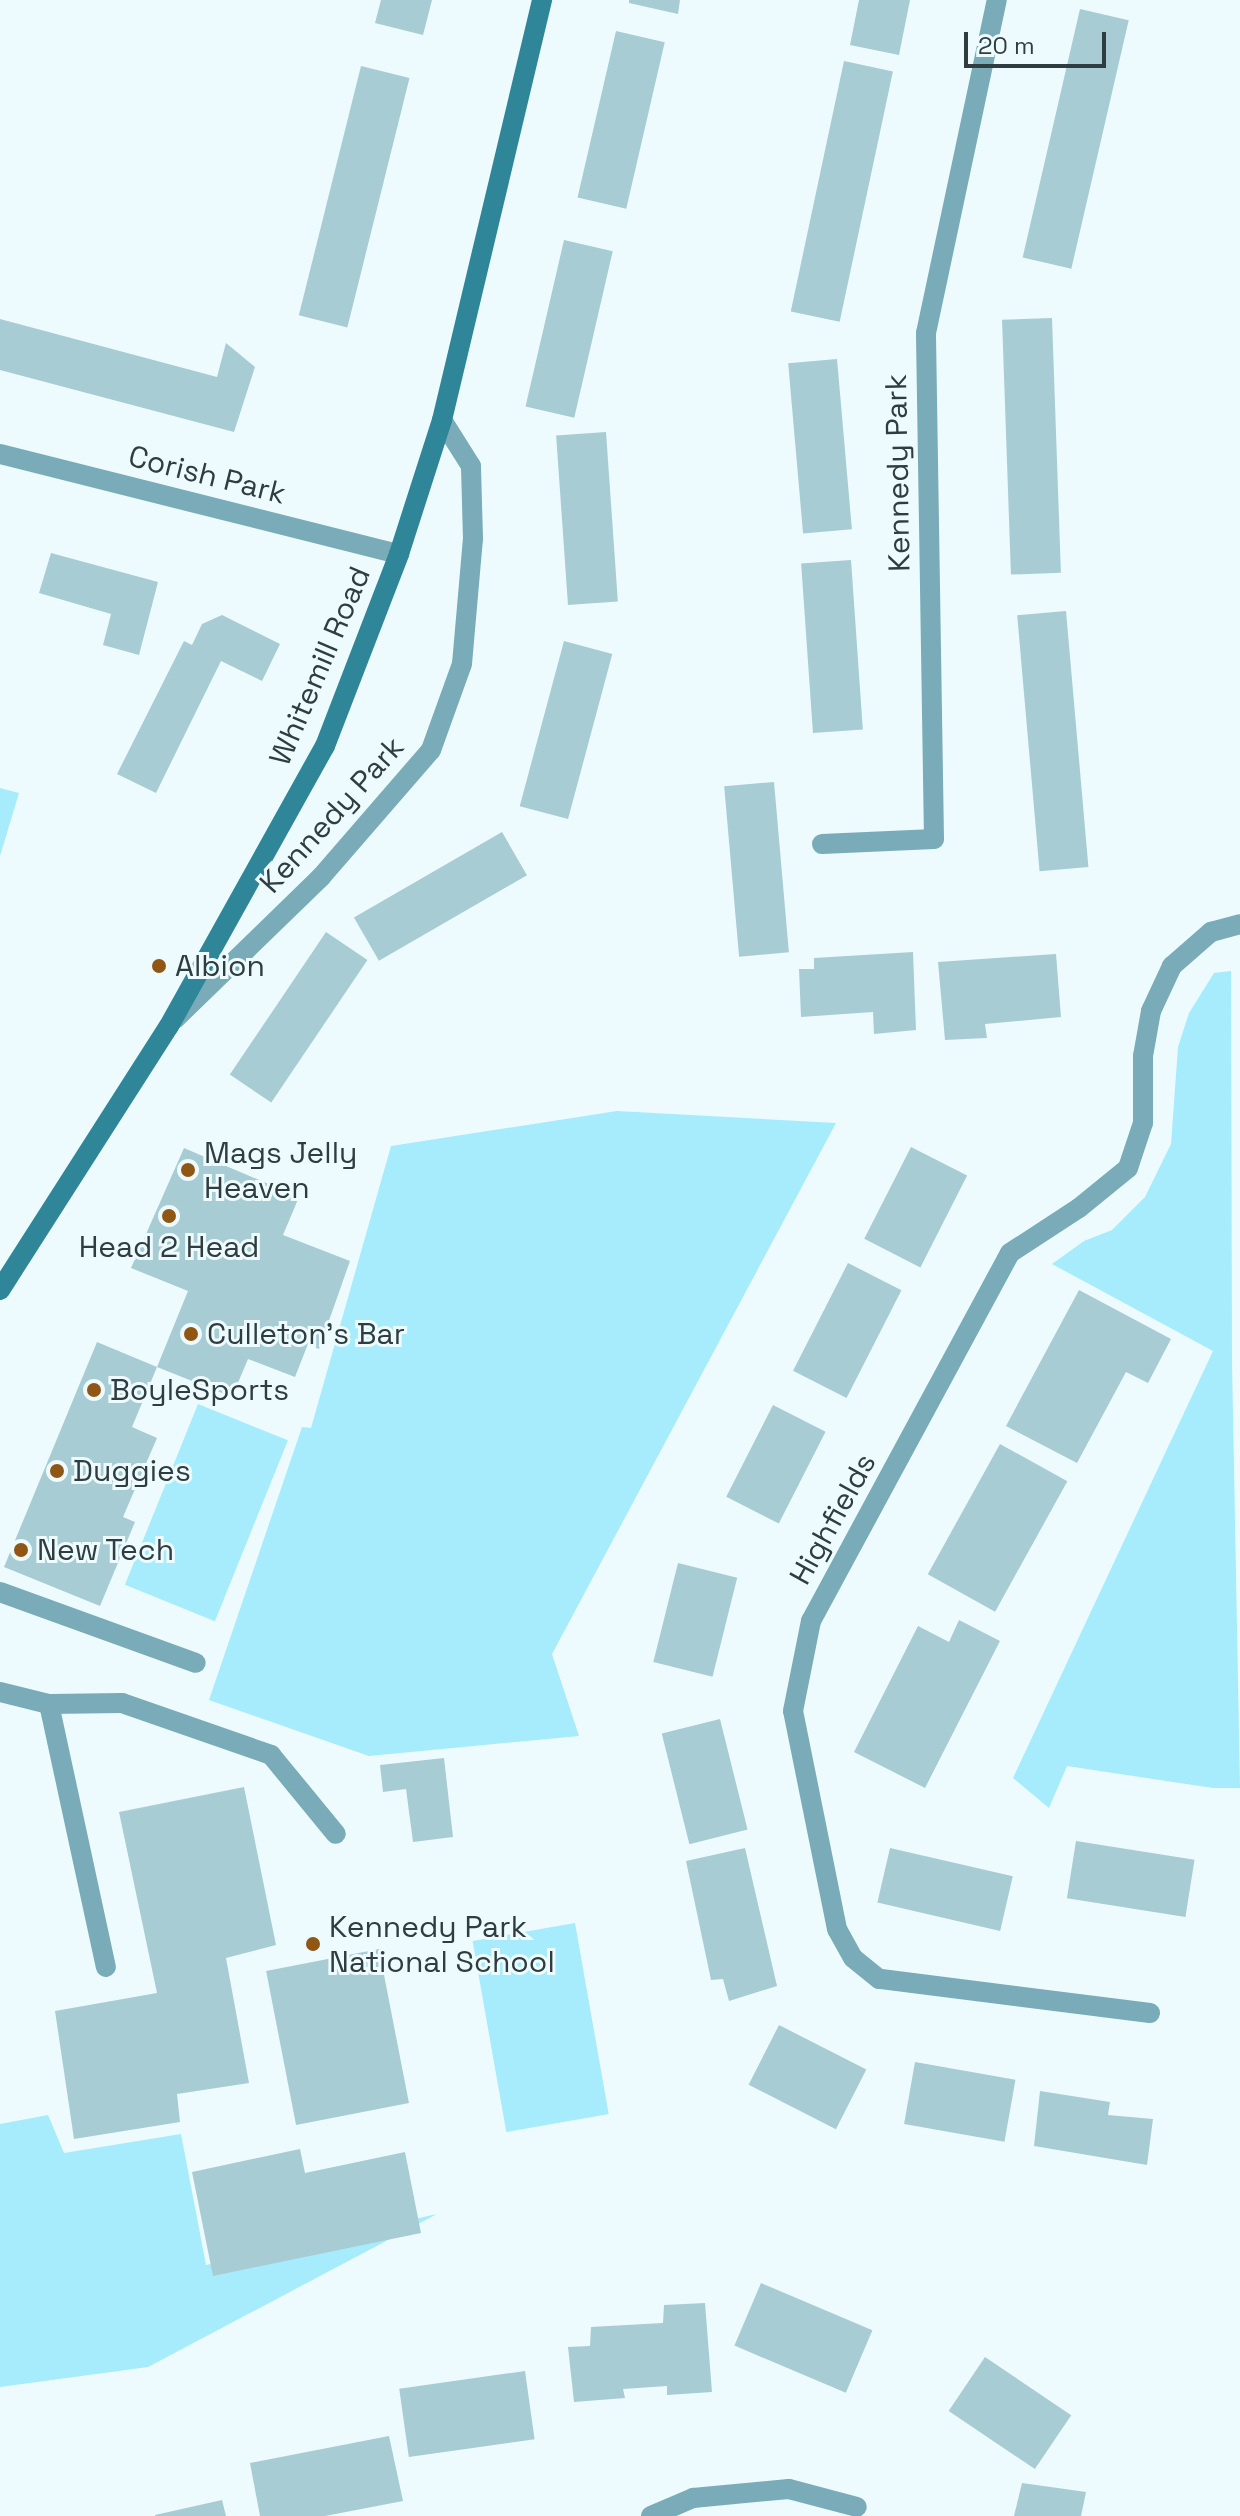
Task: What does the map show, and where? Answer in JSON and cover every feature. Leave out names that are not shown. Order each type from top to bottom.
[{"type":"street","name":"Whitemill Road","points":[[0,1290],[169,1026],[325,746],[399,554],[442,420],[542,0]]},
{"type":"street","name":"Kennedy Park","points":[[822,844],[934,839],[926,333],[997,0]]},
{"type":"street","name":"Kennedy Park","points":[[169,1026],[321,877],[431,750],[462,664],[473,539],[471,466],[442,420]]},
{"type":"street","name":"Corish Park","points":[[0,454],[399,554]]},
{"type":"street","name":"Highfields","points":[[1150,2013],[879,1979],[853,1958],[837,1929],[793,1711],[811,1621],[1010,1253],[1079,1208],[1128,1168],[1143,1123],[1143,1056],[1151,1011],[1172,966],[1211,932],[1240,924]]},
{"type":"street","points":[[0,1592],[196,1663]]},
{"type":"street","points":[[0,1692],[49,1704],[122,1703],[271,1755],[336,1834]]},
{"type":"street","points":[[49,1704],[106,1967]]},
{"type":"street","points":[[651,2516],[693,2498],[789,2489],[857,2507]]},
{"type":"shaded area","points":[[0,788],[19,793],[0,856]]},
{"type":"shaded area","points":[[1231,971],[1232,1362],[1240,1788],[1213,1788],[1067,1766],[1049,1808],[1013,1778],[1213,1351],[1052,1264],[1084,1241],[1112,1230],[1145,1197],[1171,1144],[1178,1047],[1189,1013],[1214,973]]},
{"type":"shaded area","points":[[617,1111],[836,1123],[552,1654],[579,1736],[369,1756],[209,1700],[302,1427],[311,1428],[391,1146]]},
{"type":"shaded area","points":[[198,1404],[288,1440],[215,1621],[125,1585]]},
{"type":"shaded area","points":[[575,1923],[609,2114],[506,2132],[473,1941]]},
{"type":"shaded area","points":[[48,2115],[64,2153],[181,2134],[206,2265],[437,2214],[148,2367],[0,2387],[0,2124]]},
{"type":"building","points":[[381,0],[432,0],[423,35],[375,23]]},
{"type":"building","points":[[629,0],[680,0],[678,14],[629,3]]},
{"type":"building","points":[[859,0],[910,0],[899,55],[850,45]]},
{"type":"building","points":[[1080,9],[1129,20],[1071,269],[1023,257]]},
{"type":"building","points":[[616,31],[665,42],[626,209],[578,198]]},
{"type":"building","points":[[844,61],[893,71],[840,322],[791,311]]},
{"type":"building","points":[[361,66],[410,78],[347,327],[299,315]]},
{"type":"building","points":[[564,240],[613,251],[574,418],[526,407]]},
{"type":"building","points":[[1052,318],[1061,573],[1011,575],[1002,320]]},
{"type":"building","points":[[0,319],[217,377],[226,343],[255,367],[234,432],[0,370]]},
{"type":"building","points":[[837,359],[852,529],[803,534],[788,363]]},
{"type":"building","points":[[606,432],[618,602],[568,605],[556,435]]},
{"type":"building","points":[[51,553],[158,582],[139,655],[103,645],[111,614],[39,593]]},
{"type":"building","points":[[851,560],[863,730],[813,733],[801,563]]},
{"type":"building","points":[[1066,611],[1088,867],[1040,871],[1017,615]]},
{"type":"building","points":[[222,615],[280,644],[262,681],[221,661],[156,793],[117,774],[184,641],[192,645],[202,624]]},
{"type":"building","points":[[564,641],[612,654],[568,819],[520,806]]},
{"type":"building","points":[[774,782],[789,952],[739,957],[724,786]]},
{"type":"building","points":[[502,832],[527,875],[379,961],[354,918]]},
{"type":"building","points":[[326,932],[367,960],[271,1103],[230,1075]]},
{"type":"building","points":[[913,952],[916,1030],[874,1034],[873,1012],[801,1017],[799,969],[814,969],[814,958]]},
{"type":"building","points":[[1056,954],[1061,1017],[985,1024],[987,1038],[945,1040],[938,962]]},
{"type":"building","points":[[911,1147],[967,1176],[920,1267],[864,1239]]},
{"type":"building","points":[[184,1148],[299,1197],[283,1235],[350,1261],[319,1349],[308,1344],[295,1377],[248,1359],[232,1397],[157,1367],[188,1291],[131,1268]]},
{"type":"building","points":[[848,1263],[901,1290],[847,1398],[793,1371]]},
{"type":"building","points":[[1079,1290],[1171,1339],[1148,1383],[1126,1372],[1077,1463],[1006,1426]]},
{"type":"building","points":[[97,1342],[157,1367],[132,1427],[157,1438],[123,1517],[135,1522],[100,1606],[4,1567]]},
{"type":"building","points":[[773,1405],[826,1432],[779,1524],[726,1497]]},
{"type":"building","points":[[1000,1444],[1067,1481],[995,1612],[928,1574]]},
{"type":"building","points":[[678,1563],[737,1578],[713,1677],[653,1662]]},
{"type":"building","points":[[959,1620],[1000,1641],[925,1788],[854,1752],[918,1626],[949,1642]]},
{"type":"building","points":[[720,1719],[748,1830],[689,1844],[662,1734]]},
{"type":"building","points":[[444,1758],[453,1837],[413,1842],[406,1789],[383,1792],[380,1765]]},
{"type":"building","points":[[244,1787],[276,1945],[226,1958],[249,2083],[177,2094],[180,2122],[74,2139],[55,2011],[157,1993],[119,1812]]},
{"type":"building","points":[[1076,1841],[1195,1860],[1185,1917],[1067,1898]]},
{"type":"building","points":[[745,1848],[777,1986],[729,2001],[723,1979],[711,1980],[686,1861]]},
{"type":"building","points":[[890,1848],[1013,1876],[1000,1931],[877,1903]]},
{"type":"building","points":[[379,1949],[409,2103],[296,2125],[266,1971]]},
{"type":"building","points":[[779,2025],[866,2069],[836,2129],[749,2085]]},
{"type":"building","points":[[915,2062],[1015,2080],[1005,2142],[904,2124]]},
{"type":"building","points":[[1040,2091],[1110,2102],[1108,2115],[1153,2119],[1147,2165],[1034,2146]]},
{"type":"building","points":[[300,2149],[305,2173],[405,2152],[421,2233],[213,2276],[192,2172]]},
{"type":"building","points":[[761,2283],[872,2330],[846,2393],[734,2346]]},
{"type":"building","points":[[705,2303],[712,2392],[667,2395],[667,2386],[623,2389],[625,2398],[574,2402],[568,2347],[590,2346],[591,2327],[663,2323],[664,2305]]},
{"type":"building","points":[[985,2357],[1071,2415],[1035,2469],[949,2411]]},
{"type":"building","points":[[525,2371],[535,2439],[409,2457],[399,2389]]},
{"type":"building","points":[[389,2436],[403,2501],[325,2516],[260,2516],[250,2463]]},
{"type":"building","points":[[1022,2483],[1086,2492],[1081,2516],[1014,2516]]},
{"type":"building","points":[[222,2500],[226,2516],[155,2516],[155,2515]]},
{"type":"place","name":"Albion","points":[[159,966]]},
{"type":"place","name":"Mags Jelly Heaven","points":[[188,1170]]},
{"type":"place","name":"Head 2 Head","points":[[169,1216]]},
{"type":"place","name":"Culleton's Bar","points":[[191,1334]]},
{"type":"place","name":"BoyleSports","points":[[94,1390]]},
{"type":"place","name":"Duggies","points":[[57,1471]]},
{"type":"place","name":"New Tech","points":[[21,1550]]},
{"type":"place","name":"Kennedy Park National School","points":[[313,1944]]}]
